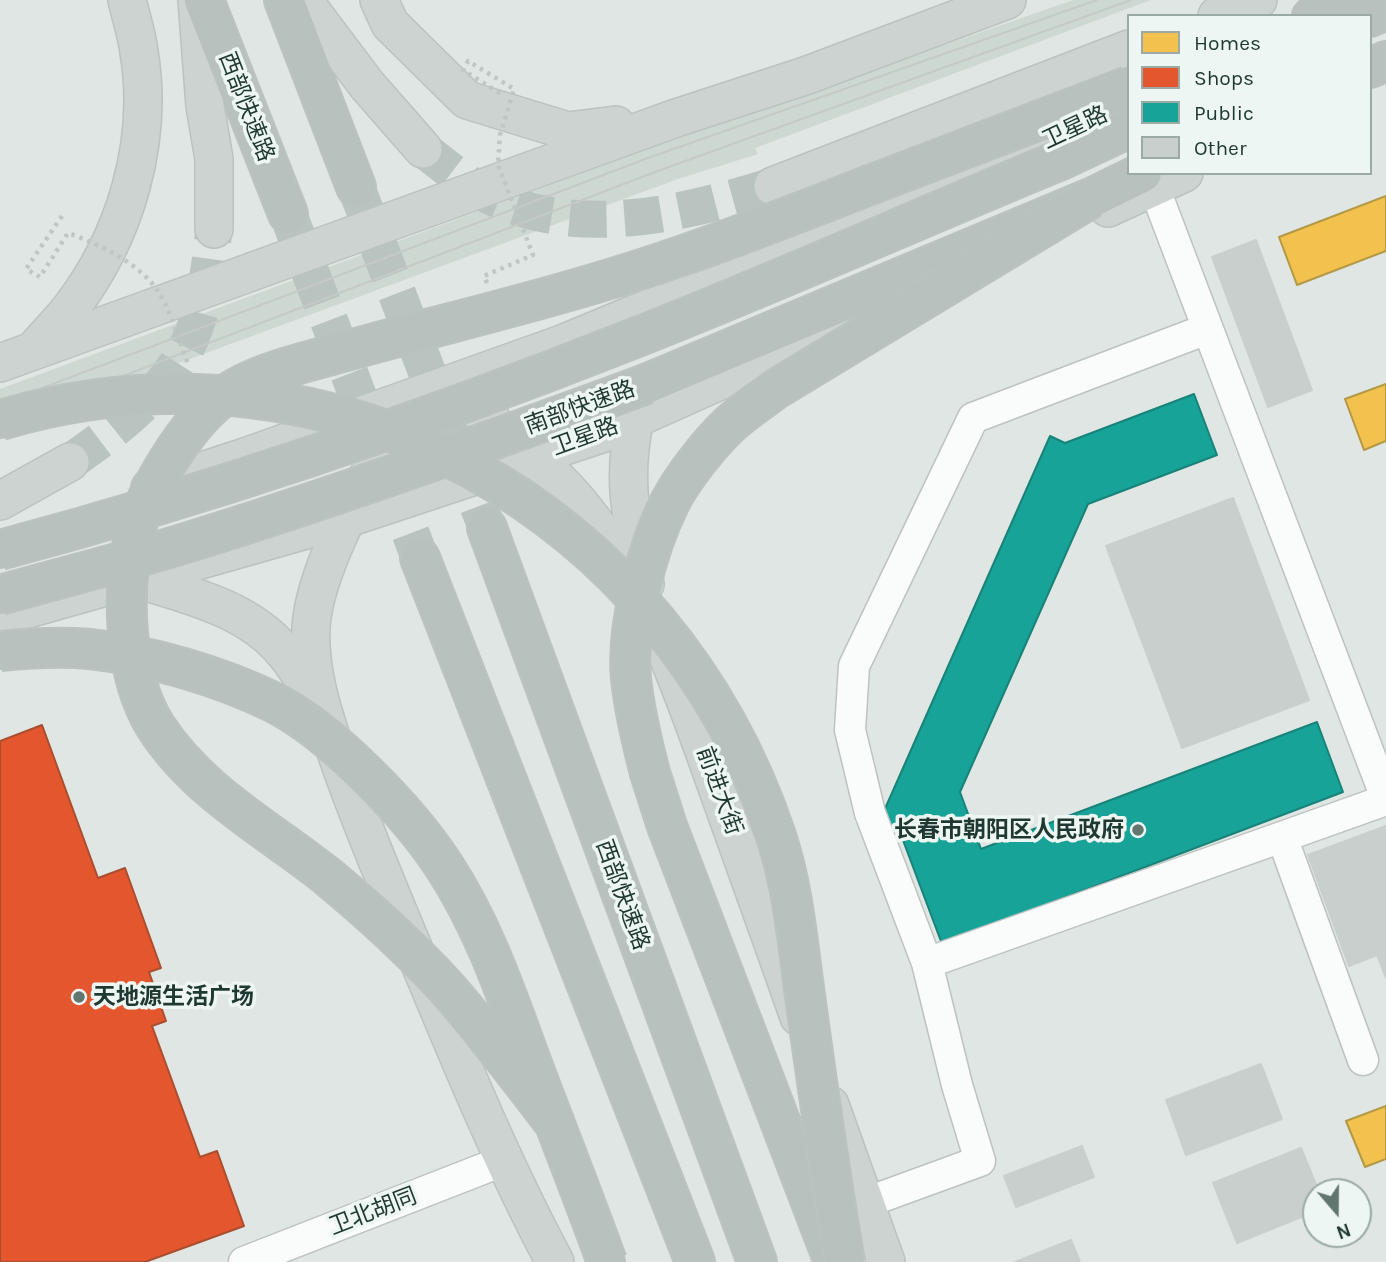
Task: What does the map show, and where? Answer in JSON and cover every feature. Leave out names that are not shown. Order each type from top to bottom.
[{"type":"highway","name":"西部快速路","points":[[204,0],[288,214]]},
{"type":"highway","points":[[284,0],[356,187]]},
{"type":"highway","points":[[1316,14],[1351,0]]},
{"type":"highway","points":[[558,1128],[446,988],[398,940],[326,876],[237,811],[192,772],[155,725],[141,697],[133,670],[127,598],[135,531],[157,477],[180,445],[222,397],[250,383],[316,360],[603,281],[699,249],[1127,87]]},
{"type":"highway","name":"南部快速路","points":[[0,550],[187,496],[470,401],[628,341],[1063,159],[1127,129]]},
{"type":"highway","name":"南部快速路","points":[[0,595],[263,519],[539,424],[750,342],[1091,198],[1160,178]]},
{"type":"highway","points":[[834,1262],[667,826],[650,773],[631,677],[631,632],[650,551],[671,501],[696,464],[728,426],[776,389],[1091,198]]},
{"type":"highway","points":[[0,420],[107,397],[142,394],[199,393],[240,397],[340,414],[416,440],[512,491],[587,547],[625,584],[692,667],[731,730],[758,788],[777,840],[793,907],[829,1169],[845,1262]]},
{"type":"highway","name":"西部快速路","points":[[487,528],[757,1262]]},
{"type":"highway","points":[[420,558],[695,1262]]},
{"type":"highway","points":[[0,651],[35,648],[90,649],[181,668],[233,686],[275,703],[308,725],[347,755],[376,783],[443,864],[492,955],[607,1262]]},
{"type":"main road","points":[[17,357],[70,308],[116,231],[140,152],[143,99],[140,52],[127,0]]},
{"type":"main road","points":[[197,0],[205,106],[214,159],[214,229]]},
{"type":"main road","points":[[303,0],[367,85],[423,149]]},
{"type":"main road","points":[[379,0],[390,24],[467,100],[568,131],[676,118]]},
{"type":"main road","points":[[17,357],[676,118],[805,76],[1007,0]]},
{"type":"main road","points":[[1222,14],[1258,0]]},
{"type":"main road","points":[[1315,14],[1346,0]]},
{"type":"main road","points":[[773,186],[1127,50]]},
{"type":"main road","name":"卫星路","points":[[0,537],[245,457],[562,344],[1024,152],[1127,104]]},
{"type":"main road","name":"卫星路","points":[[0,617],[348,519],[601,434],[1160,178]]},
{"type":"main road","name":"前进大街","points":[[447,385],[532,457],[587,512],[622,561],[652,623],[697,730],[886,1262]]},
{"type":"main road","points":[[410,398],[348,519],[319,588],[311,626],[313,665],[320,704],[347,786],[503,1161],[555,1262]]},
{"type":"main road","points":[[635,418],[628,449],[628,502],[652,623]]},
{"type":"main road","points":[[0,501],[70,463]]},
{"type":"main road","points":[[137,579],[212,604],[246,620],[283,651],[320,704]]},
{"type":"street","points":[[927,963],[1386,799],[1207,328],[1160,178]]},
{"type":"street","points":[[865,1203],[980,1161],[957,1085],[927,963],[870,813],[850,730],[854,666],[973,418],[1207,328]]},
{"type":"street","points":[[1282,837],[1363,1060]]},
{"type":"street","name":"卫北胡同","points":[[244,1262],[503,1161]]},
{"type":"path","points":[[490,289],[484,276],[533,255],[498,165],[500,135],[514,89],[468,61],[463,70],[501,94]]},
{"type":"path","points":[[62,216],[26,269],[40,278],[68,233],[110,251],[141,270],[159,293],[193,374]]},
{"type":"shaded area","points":[[1073,0],[1151,0],[755,148],[758,154],[678,179],[0,429],[0,389],[633,154]]},
{"type":"building: Homes","points":[[1386,196],[1386,251],[1297,285],[1279,237]]},
{"type":"building: Homes","points":[[1386,384],[1386,441],[1364,450],[1345,399]]},
{"type":"building: Homes","points":[[1386,1106],[1386,1159],[1365,1167],[1346,1121]]},
{"type":"building: Shops","name":"天地源生活广场","points":[[42,725],[98,878],[125,868],[161,968],[149,972],[166,1021],[152,1026],[200,1157],[217,1151],[244,1226],[145,1262],[0,1262],[0,741]]},
{"type":"building: Public","points":[[1194,394],[1217,455],[1088,504],[960,792],[981,849],[1317,722],[1343,792],[942,944],[898,827],[880,820],[1050,436],[1065,443]]},
{"type":"building: Other","points":[[1256,240],[1312,390],[1268,407],[1212,257]]},
{"type":"building: Other","points":[[1233,498],[1309,700],[1182,748],[1106,546]]},
{"type":"building: Other","points":[[1386,826],[1386,978],[1377,955],[1349,966],[1308,855]]},
{"type":"building: Other","points":[[1261,1064],[1282,1119],[1186,1155],[1166,1100]]},
{"type":"building: Other","points":[[1082,1146],[1094,1177],[1016,1207],[1004,1176]]},
{"type":"building: Other","points":[[1301,1148],[1313,1178],[1302,1178],[1302,1217],[1237,1243],[1213,1183]]},
{"type":"building: Other","points":[[1071,1240],[1080,1262],[1015,1262]]},
{"type":"tunnel","points":[[423,149],[466,182],[494,198],[528,210],[563,217],[634,218],[705,205],[773,186]]},
{"type":"tunnel","points":[[356,187],[487,528]]},
{"type":"tunnel","points":[[288,214],[420,558]]},
{"type":"tunnel","points":[[70,462],[140,407],[156,391],[182,355],[201,309],[214,229]]},
{"type":"tram line","points":[[0,404],[648,158],[1097,0]]},
{"type":"tram line","points":[[0,423],[655,172],[1131,0]]},
{"type":"place","name":"长春市朝阳区人民政府","points":[[1138,830]]},
{"type":"place","name":"天地源生活广场","points":[[79,997]]}]
